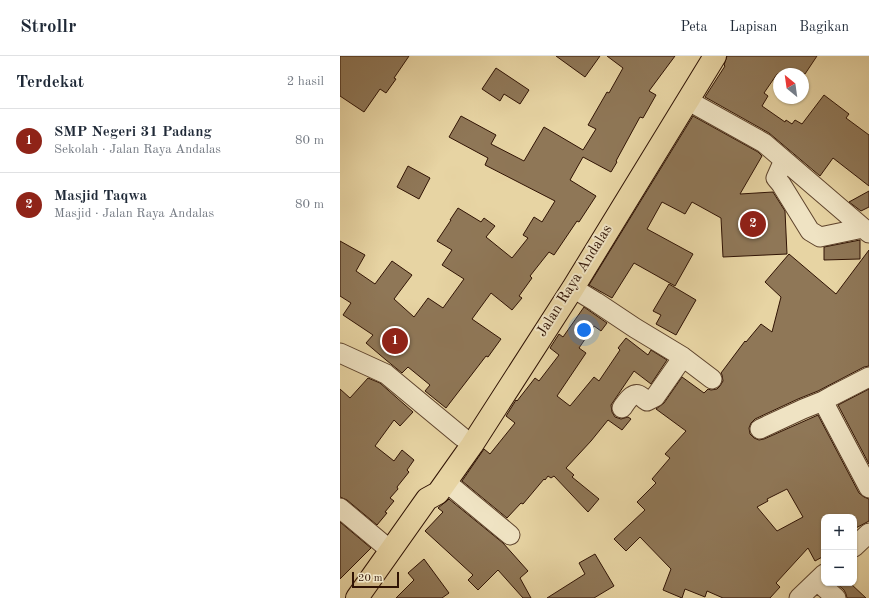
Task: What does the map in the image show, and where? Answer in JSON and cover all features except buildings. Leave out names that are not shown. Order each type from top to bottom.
[{"type":"main road","name":"Jalan Raya Andalas","points":[[360,596],[390,550],[427,499],[438,493],[472,445],[614,197],[699,56]]},
{"type":"main road","name":"Jalan Raya Andalas","points":[[427,499],[428,487],[462,437],[546,317],[572,288],[715,56]]},
{"type":"street","points":[[687,100],[764,143],[866,231]]},
{"type":"street","points":[[784,160],[776,178],[810,231],[820,238],[866,231]]},
{"type":"street","points":[[572,288],[683,357],[712,379]]},
{"type":"street","points":[[340,353],[386,374],[431,413],[462,437]]},
{"type":"street","points":[[622,408],[632,396],[641,396],[647,401],[654,397],[683,357]]},
{"type":"street","points":[[760,429],[803,409],[823,402],[869,377]]},
{"type":"street","points":[[823,402],[869,488]]},
{"type":"street","points":[[446,482],[510,535]]},
{"type":"street","points":[[340,508],[390,550]]},
{"type":"street","points":[[857,544],[869,533]]},
{"type":"street","points":[[799,598],[820,578],[836,598]]},
{"type":"place","name":"Masjid Taqwa","points":[[753,224]]},
{"type":"place","name":"SMP Negeri 31 Padang","points":[[395,341]]}]
